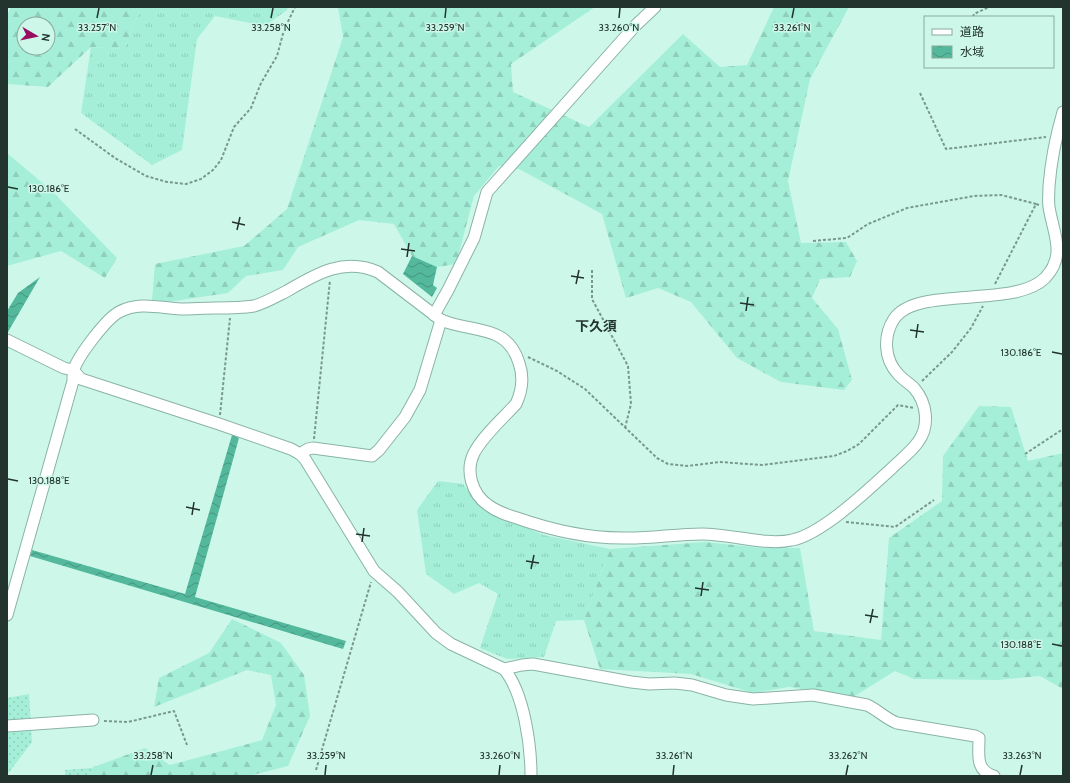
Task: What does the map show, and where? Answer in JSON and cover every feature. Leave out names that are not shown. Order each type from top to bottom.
[{"type":"street","points":[[300,454],[313,448],[372,456],[379,450],[405,417],[420,390],[437,317],[448,290],[474,238],[486,192],[654,7]]},
{"type":"street","points":[[7,615],[73,381],[73,370],[82,354],[106,322],[118,312],[133,306],[148,305],[181,309],[231,309],[255,305],[277,296],[312,276],[330,269],[350,266],[368,268],[378,272],[437,317],[450,324],[487,331],[500,336],[510,344],[516,352],[522,370],[521,392],[516,404],[480,444],[473,455],[471,463],[471,481],[481,499],[489,506],[500,512],[544,528],[585,536],[623,538],[724,534],[772,542],[793,540],[812,532],[829,521],[874,485],[920,440],[926,418],[921,398],[914,388],[897,374],[888,359],[887,346],[889,329],[895,317],[906,308],[924,302],[1014,292],[1030,287],[1044,279],[1052,268],[1056,258],[1058,245],[1049,207],[1049,189],[1052,160],[1063,112]]},
{"type":"street","points":[[7,340],[64,368],[73,370],[81,379],[220,424],[291,449],[300,454],[305,459],[374,571],[398,592],[436,633],[451,644],[504,669],[509,675],[528,731],[531,776]]},
{"type":"street","points":[[504,669],[533,664],[631,682],[692,685],[726,695],[753,699],[813,695],[867,705],[875,708],[890,721],[975,736],[978,738],[981,768],[988,774],[994,776]]},
{"type":"street","points":[[7,726],[92,720]]},
{"type":"path","points":[[75,129],[115,158],[146,176],[167,182],[186,184],[202,179],[213,170],[221,160],[234,127],[251,108],[261,83],[277,56],[284,30],[295,7]]},
{"type":"path","points":[[973,16],[974,14],[990,7]]},
{"type":"path","points":[[920,93],[946,148],[1057,135]]},
{"type":"path","points":[[813,241],[847,238],[868,224],[907,208],[974,196],[1001,195],[1036,204]]},
{"type":"path","points":[[313,448],[330,269]]},
{"type":"path","points":[[592,270],[592,299],[628,366],[632,404],[625,428]]},
{"type":"path","points":[[220,424],[231,309]]},
{"type":"path","points":[[516,352],[557,371],[585,390],[657,458],[668,464],[686,466],[720,462],[762,465],[834,456],[859,444],[898,405],[918,409],[924,408]]},
{"type":"path","points":[[1025,454],[1063,429]]},
{"type":"path","points":[[829,521],[895,527],[934,500]]},
{"type":"path","points":[[316,770],[374,571]]},
{"type":"path","points":[[92,720],[128,722],[174,711],[187,746]]},
{"type":"green space","points":[[11,7],[141,7],[124,49],[91,47],[48,87],[7,84],[7,15]]},
{"type":"green space","points":[[141,7],[288,7],[287,10],[265,26],[215,16],[197,39],[182,150],[152,165],[81,113],[91,47],[124,49]]},
{"type":"green space","points":[[338,7],[595,7],[511,64],[513,92],[589,127],[683,34],[720,67],[747,65],[774,7],[849,7],[810,79],[788,181],[801,243],[846,242],[857,261],[850,277],[820,279],[812,298],[838,329],[852,380],[844,390],[781,382],[737,358],[691,302],[658,288],[626,298],[602,214],[519,169],[499,166],[474,196],[456,264],[437,267],[412,256],[394,224],[359,220],[298,247],[283,270],[246,276],[228,293],[168,302],[152,300],[155,264],[244,246],[287,209],[343,37]]},
{"type":"green space","points":[[7,153],[52,191],[117,258],[105,278],[61,251],[7,266]]},
{"type":"green space","points":[[979,406],[1011,407],[1028,461],[1063,453],[1063,689],[1040,676],[997,680],[914,679],[895,671],[853,697],[789,687],[753,693],[691,674],[600,669],[584,620],[610,549],[705,542],[763,548],[800,548],[814,631],[881,640],[889,538],[942,501],[943,456]]},
{"type":"green space","points":[[438,481],[463,484],[485,511],[544,535],[610,549],[584,620],[556,621],[544,657],[507,659],[480,648],[498,594],[479,583],[454,594],[426,574],[417,510]]},
{"type":"green space","points":[[232,619],[281,643],[304,675],[310,716],[288,766],[249,776],[91,776],[91,768],[145,748],[170,765],[262,740],[276,705],[271,675],[247,670],[154,707],[159,678],[209,653]]},
{"type":"green space","points":[[29,694],[32,742],[7,775],[7,698]]},
{"type":"green space","points":[[91,768],[91,776],[65,776],[65,770]]},
{"type":"water","points":[[412,256],[437,267],[433,285],[437,288],[432,297],[403,274]]},
{"type":"water","points":[[40,277],[8,332],[7,311],[18,293]]},
{"type":"water","points":[[232,435],[239,438],[195,597],[346,641],[343,649],[30,556],[32,550],[185,594]]},
{"type":"district","name":"下久須","points":[[596,326]]}]
